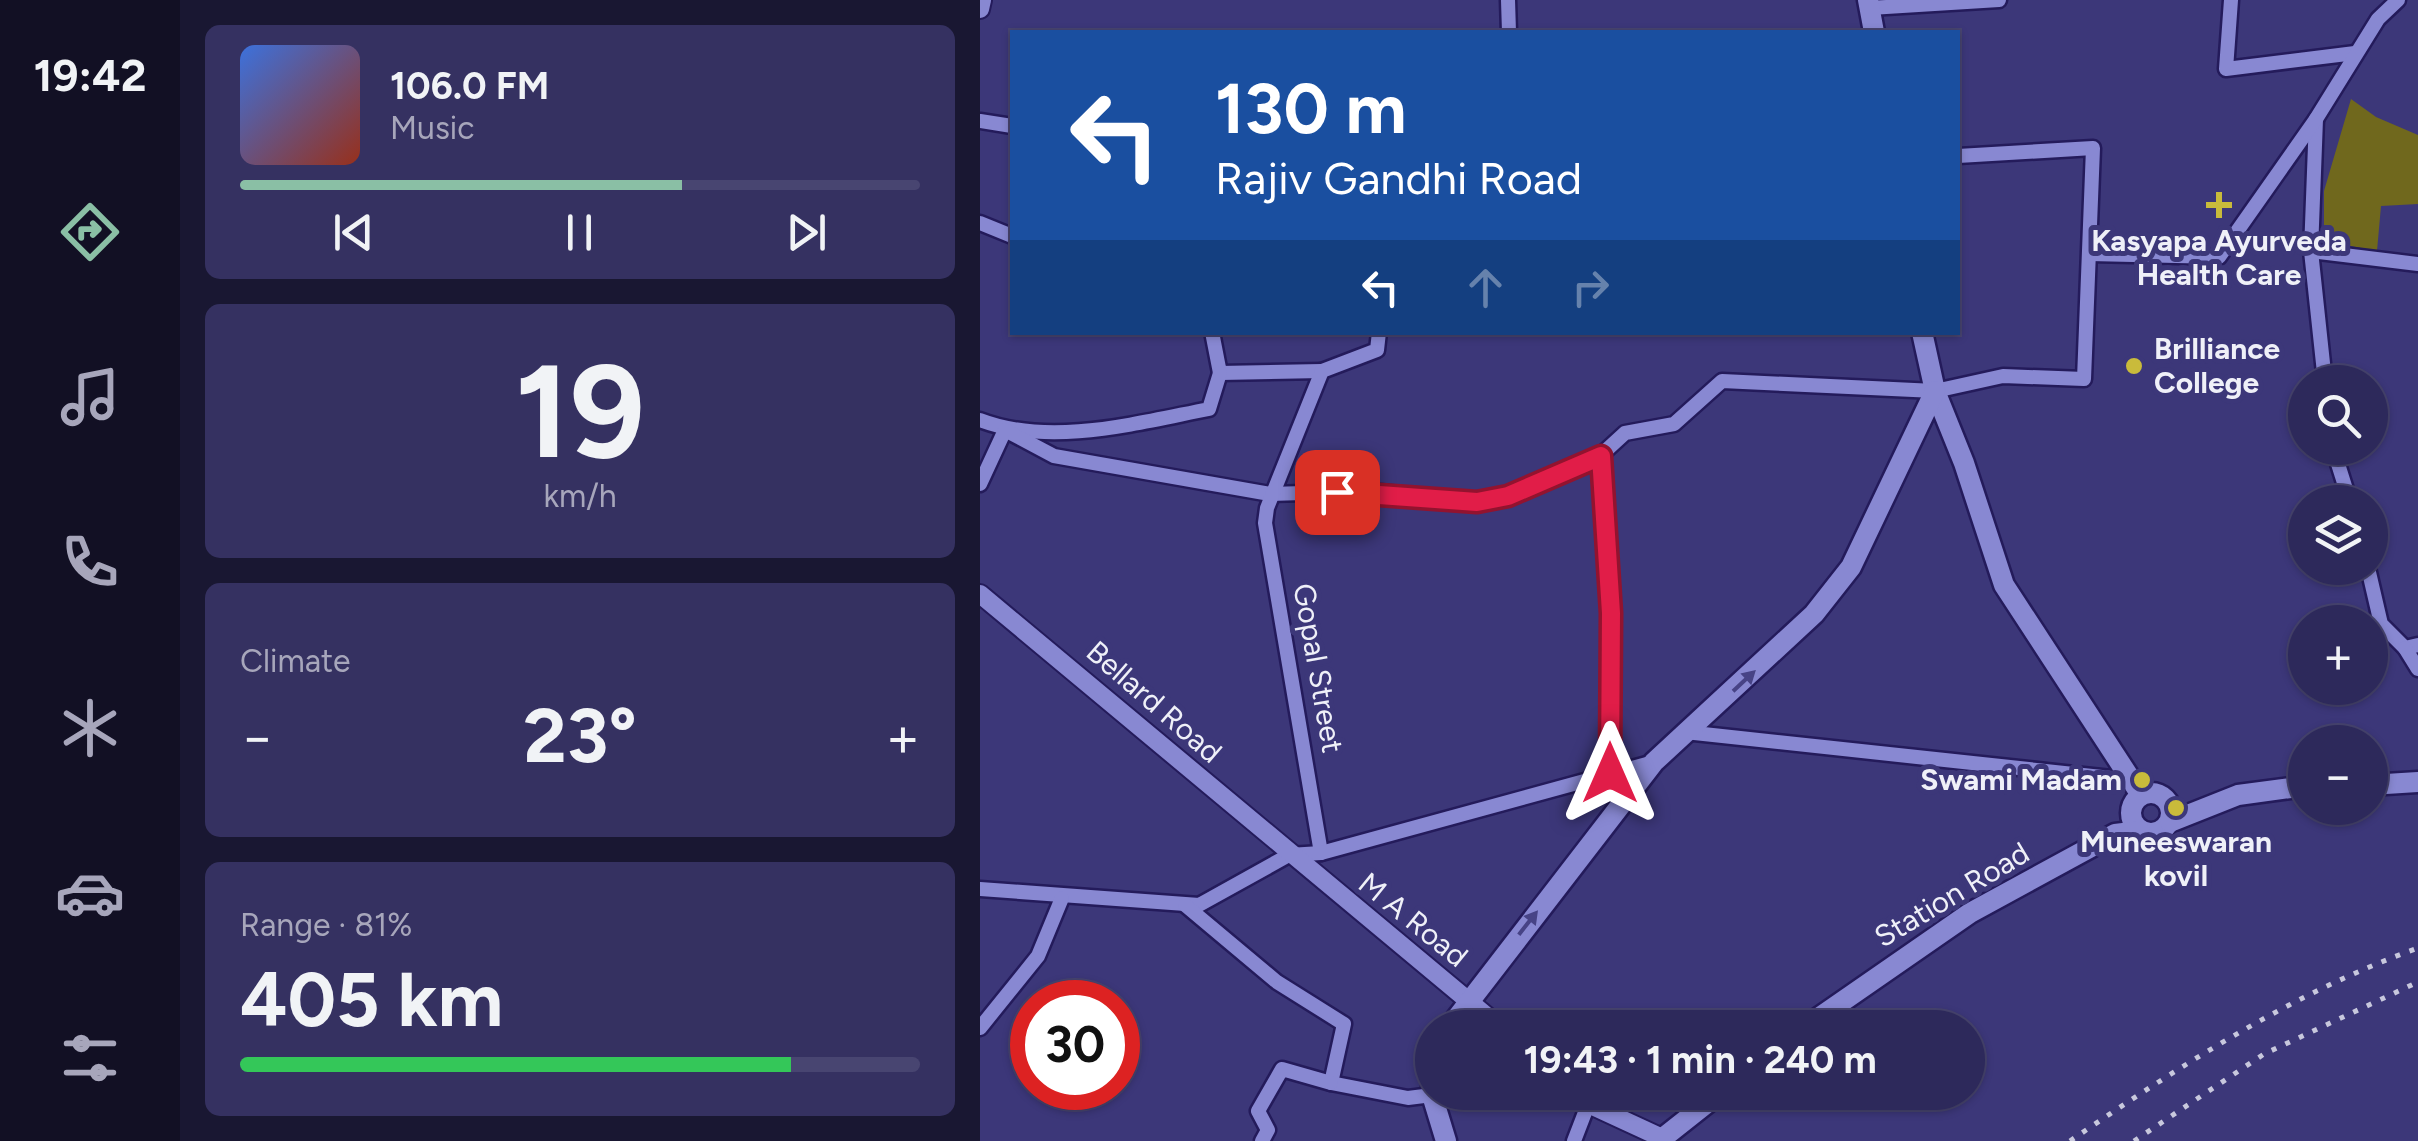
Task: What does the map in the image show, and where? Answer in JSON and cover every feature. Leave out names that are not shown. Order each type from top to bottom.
[{"type":"main road","points":[[1869,4],[1874,30]]},
{"type":"main road","points":[[1923,335],[1934,391],[1964,463],[2004,585],[2136,788],[2135,823]]},
{"type":"main road","points":[[1461,1010],[1654,762],[1814,614],[1851,567],[1934,391]]},
{"type":"main road","points":[[2407,784],[2418,791]]},
{"type":"main road","points":[[2136,788],[2166,800],[2288,788]]},
{"type":"main road","points":[[2166,800],[2170,822],[2238,795]]},
{"type":"main road","name":"Station Road","points":[[1830,1010],[1970,914],[2135,823],[2154,834],[2170,822]]},
{"type":"main road","points":[[1438,1110],[1446,1141]]},
{"type":"main road","points":[[1661,1140],[1698,1110]]},
{"type":"street","points":[[980,10],[982,0]]},
{"type":"street","points":[[1508,0],[1509,30]]},
{"type":"street","points":[[1869,4],[1999,0]]},
{"type":"street","points":[[2231,0],[2226,70],[2355,53]]},
{"type":"street","points":[[2090,254],[2219,256],[2316,119],[2378,19],[2398,0]]},
{"type":"street","points":[[2316,119],[2311,251],[2323,365]]},
{"type":"street","points":[[980,120],[1010,126]]},
{"type":"street","points":[[980,420],[1054,456],[1270,494],[1370,490],[1477,502],[1508,496],[1601,456],[1624,434],[1674,424],[1722,381],[1934,391],[2004,376],[2084,379],[2093,148],[1960,156]]},
{"type":"street","points":[[980,223],[1010,235]]},
{"type":"street","points":[[2311,251],[2418,264]]},
{"type":"street","points":[[1005,430],[1104,429],[1209,409],[1220,373],[1213,335]]},
{"type":"street","points":[[1220,373],[1322,371],[1377,350],[1379,335]]},
{"type":"street","points":[[1270,494],[1322,371]]},
{"type":"street","points":[[980,484],[1005,430]]},
{"type":"street","points":[[1601,456],[1611,613],[1610,773]]},
{"type":"street","name":"Gopal Street","points":[[1270,494],[1265,523],[1321,852]]},
{"type":"street","points":[[2372,585],[2380,624],[2411,647],[2418,669]]},
{"type":"street","name":"Bellard Road","points":[[980,594],[1159,740],[1289,855]]},
{"type":"street","points":[[1685,732],[2136,788]]},
{"type":"street","points":[[980,889],[1185,904],[1218,897],[1289,855],[1321,852],[1654,762]]},
{"type":"street","name":"M A Road","points":[[1289,855],[1481,1010]]},
{"type":"street","points":[[980,1028],[1038,956],[1062,898]]},
{"type":"street","points":[[1185,904],[1277,982],[1344,1024],[1331,1083]]},
{"type":"street","points":[[1262,1141],[1268,1130],[1258,1111],[1282,1070],[1408,1098],[1415,1094]]},
{"type":"street","points":[[1574,1141],[1580,1110]]},
{"type":"street","points":[[1607,1110],[1661,1140]]},
{"type":"shaded area","points":[[2351,99],[2376,117],[2418,135],[2418,204],[2381,206],[2377,251],[2324,241],[2324,191]]},
{"type":"railway","points":[[2070,1141],[2238,1033],[2326,987],[2418,948]]},
{"type":"railway","points":[[2134,1141],[2264,1054],[2418,982]]},
{"type":"place","name":"Kasyapa Ayurveda Health Care","points":[[2219,205]]},
{"type":"place","name":"Brilliance College","points":[[2134,366]]},
{"type":"place","name":"Swami Madam","points":[[2142,780]]},
{"type":"place","name":"Muneeswaran kovil","points":[[2176,808]]},
{"type":"route","points":[[1337,492],[1370,490],[1477,502],[1508,496],[1601,456],[1611,613],[1610,773]]}]
